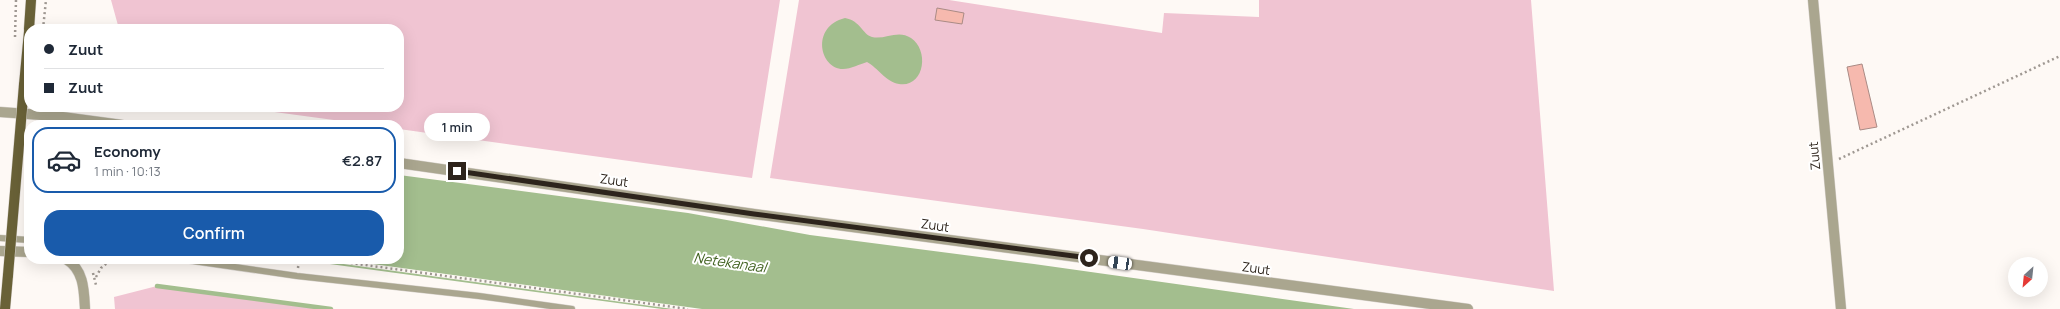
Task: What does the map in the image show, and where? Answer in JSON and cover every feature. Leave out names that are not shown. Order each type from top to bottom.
[{"type":"main road","points":[[29,24],[31,0]]},
{"type":"main road","points":[[5,309],[24,85]]},
{"type":"street","name":"Zuut","points":[[1813,0],[1841,309]]},
{"type":"street","points":[[0,112],[84,120]]},
{"type":"street","name":"Zuut","points":[[404,164],[754,214],[1468,309]]},
{"type":"street","points":[[0,251],[24,252]]},
{"type":"street","points":[[72,264],[81,276],[85,309]]},
{"type":"lane","points":[[0,238],[24,240]]},
{"type":"lane","points":[[214,264],[297,276],[479,296],[572,309]]},
{"type":"path","points":[[44,24],[46,0]]},
{"type":"path","points":[[1827,164],[2060,56]]},
{"type":"path","points":[[96,278],[101,268],[106,264]]},
{"type":"path","points":[[358,264],[688,309]]},
{"type":"shaded area","points":[[111,0],[780,0],[752,178],[404,130],[404,120],[334,120],[275,112],[404,112],[404,24],[118,24]]},
{"type":"shaded area","points":[[799,0],[949,0],[1162,33],[1164,13],[1259,17],[1259,0],[1531,0],[1554,291],[1143,229],[770,178]]},
{"type":"shaded area","points":[[157,286],[331,309],[115,309],[114,297]]},
{"type":"water","points":[[845,18],[855,22],[872,37],[877,38],[901,34],[911,38],[921,51],[922,67],[919,75],[907,84],[899,84],[890,81],[867,62],[846,69],[835,67],[824,55],[822,47],[823,38],[827,30],[834,23]]},
{"type":"water","name":"Netekanaal","points":[[404,176],[688,213],[810,235],[1034,264],[1354,309],[662,309],[330,264],[404,264]]},
{"type":"pier","points":[[6,124],[24,126],[24,231],[0,229],[0,198]]},
{"type":"pier","points":[[344,264],[373,264],[702,309],[673,309]]},
{"type":"building","points":[[937,8],[964,13],[962,24],[935,20]]},
{"type":"building","points":[[1862,64],[1877,127],[1860,130],[1847,67]]},
{"type":"waterway","points":[[157,286],[331,309]]},
{"type":"route","points":[[457,171],[754,214],[1089,258]]}]
